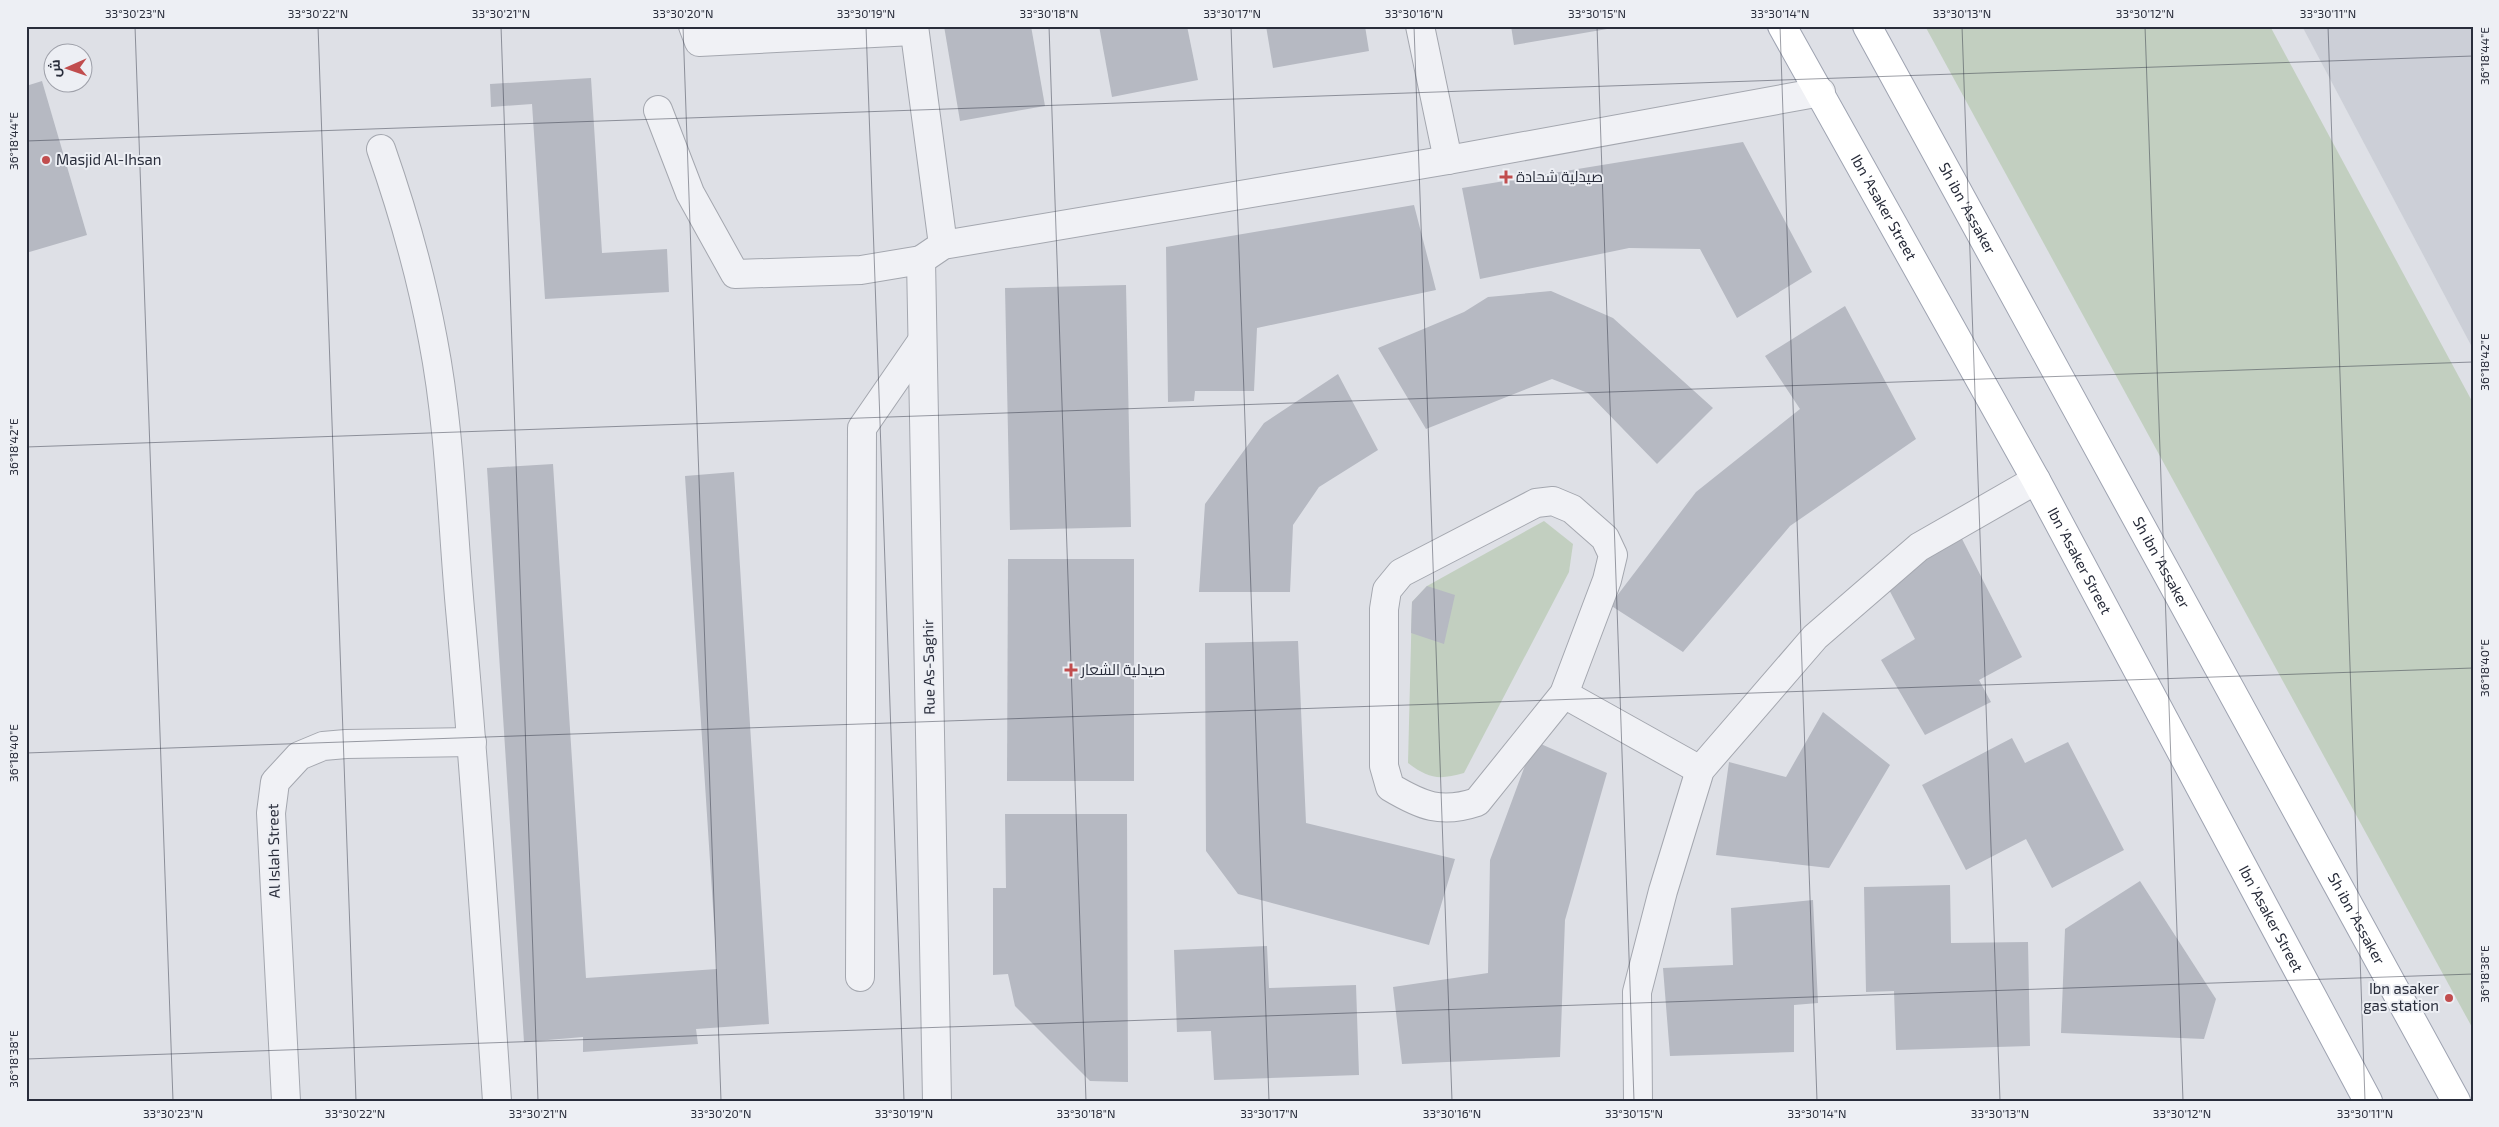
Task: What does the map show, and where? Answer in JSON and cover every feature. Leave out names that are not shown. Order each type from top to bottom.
[{"type":"main road","name":"Ibn 'Asaker Street","points":[[1782,26],[1821,92],[2036,480],[2368,1101]]},
{"type":"main road","name":"Sh ibn 'Assaker","points":[[1868,26],[2449,1098]]},
{"type":"street","points":[[693,26],[699,42],[914,29],[943,245]]},
{"type":"street","points":[[1420,26],[1448,160]]},
{"type":"street","points":[[658,110],[690,194],[735,274],[861,270],[921,260],[943,245],[1448,160],[1821,92]]},
{"type":"street","points":[[381,149],[403,212],[434,342],[442,408],[472,742],[497,1101]]},
{"type":"street","name":"Rue As-Saghir","points":[[921,260],[937,1101]]},
{"type":"street","points":[[860,977],[862,428],[922,341]]},
{"type":"street","points":[[1638,1101],[1637,992],[1663,891],[1700,770],[1822,630],[1919,547],[2036,480]]},
{"type":"street","points":[[1553,501],[1572,509],[1605,538],[1613,555],[1608,580],[1564,694],[1477,802],[1458,808],[1440,808],[1414,801],[1390,787],[1384,766],[1384,610],[1388,590],[1401,573],[1536,503],[1553,501]]},
{"type":"street","points":[[1564,694],[1700,770]]},
{"type":"street","name":"Al Islah Street","points":[[286,1101],[270,812],[275,782],[299,756],[323,746],[472,742]]},
{"type":"shaded area","points":[[2302,26],[2473,26],[2473,349]]},
{"type":"green space","points":[[1925,26],[2270,26],[2473,403],[2473,1029]]},
{"type":"green space","points":[[1544,521],[1573,544],[1569,572],[1464,773],[1448,777],[1428,775],[1408,763],[1412,602],[1427,586]]},
{"type":"building","points":[[944,26],[1031,26],[1045,106],[960,121]]},
{"type":"building","points":[[1099,26],[1187,26],[1198,80],[1112,97]]},
{"type":"building","points":[[1266,26],[1365,26],[1369,51],[1273,68]]},
{"type":"building","points":[[1511,26],[1607,26],[1607,29],[1514,45]]},
{"type":"building","points":[[591,78],[602,253],[667,249],[669,292],[545,299],[532,104],[491,107],[490,84]]},
{"type":"building","name":"Masjid Al-Ihsan","points":[[42,81],[42,92],[45,92],[87,235],[26,253],[26,86]]},
{"type":"building","points":[[1743,142],[1812,272],[1737,318],[1700,249],[1629,248],[1480,279],[1462,188]]},
{"type":"building","points":[[1414,205],[1436,290],[1257,328],[1254,391],[1195,391],[1194,401],[1168,402],[1166,247]]},
{"type":"building","points":[[1126,285],[1131,527],[1010,530],[1005,288]]},
{"type":"building","points":[[1551,291],[1613,318],[1713,408],[1657,464],[1588,393],[1552,379],[1426,429],[1378,348],[1464,312],[1488,297]]},
{"type":"building","points":[[1845,306],[1916,439],[1790,526],[1683,652],[1610,605],[1696,492],[1800,409],[1765,356]]},
{"type":"building","points":[[1338,374],[1378,450],[1319,487],[1293,525],[1290,592],[1199,592],[1205,504],[1264,423]]},
{"type":"building","points":[[553,464],[586,978],[717,969],[685,476],[734,472],[769,1024],[696,1029],[698,1044],[583,1052],[583,1037],[524,1042],[487,468]]},
{"type":"building","points":[[1960,535],[2022,657],[1979,680],[1991,702],[1925,735],[1881,660],[1915,639],[1885,582]]},
{"type":"building","name":"صيدلية الشعار","points":[[1008,559],[1134,559],[1134,781],[1007,781]]},
{"type":"building","points":[[1427,586],[1455,595],[1444,644],[1411,633],[1412,602]]},
{"type":"building","points":[[1298,641],[1306,823],[1455,859],[1429,945],[1238,894],[1206,851],[1205,643]]},
{"type":"building","points":[[1823,712],[1890,765],[1829,868],[1716,855],[1729,762],[1786,777]]},
{"type":"building","points":[[2012,738],[2025,763],[2068,742],[2124,850],[2052,888],[2026,839],[1966,870],[1922,785]]},
{"type":"building","points":[[1534,741],[1607,773],[1565,920],[1560,1057],[1402,1064],[1393,987],[1488,973],[1490,860]]},
{"type":"building","points":[[1005,814],[1127,814],[1128,1082],[1090,1081],[1015,1006],[1008,974],[993,975],[993,888],[1006,888]]},
{"type":"building","points":[[2140,881],[2216,999],[2204,1039],[2061,1033],[2065,929]]},
{"type":"building","points":[[1950,885],[1951,943],[2028,942],[2030,1046],[1896,1050],[1894,991],[1866,992],[1864,887]]},
{"type":"building","points":[[1813,900],[1818,1003],[1794,1005],[1794,1052],[1670,1056],[1663,968],[1733,965],[1731,908]]},
{"type":"building","points":[[1267,946],[1269,988],[1356,985],[1359,1075],[1214,1080],[1211,1031],[1177,1032],[1174,950]]},
{"type":"place","name":"Masjid Al-Ihsan","points":[[46,160]]},
{"type":"place","name":"صيدلية شحادة","points":[[1506,177]]},
{"type":"place","name":"صيدلية الشعار","points":[[1071,670]]},
{"type":"place","name":"Ibn asaker gas station","points":[[2449,998]]}]
